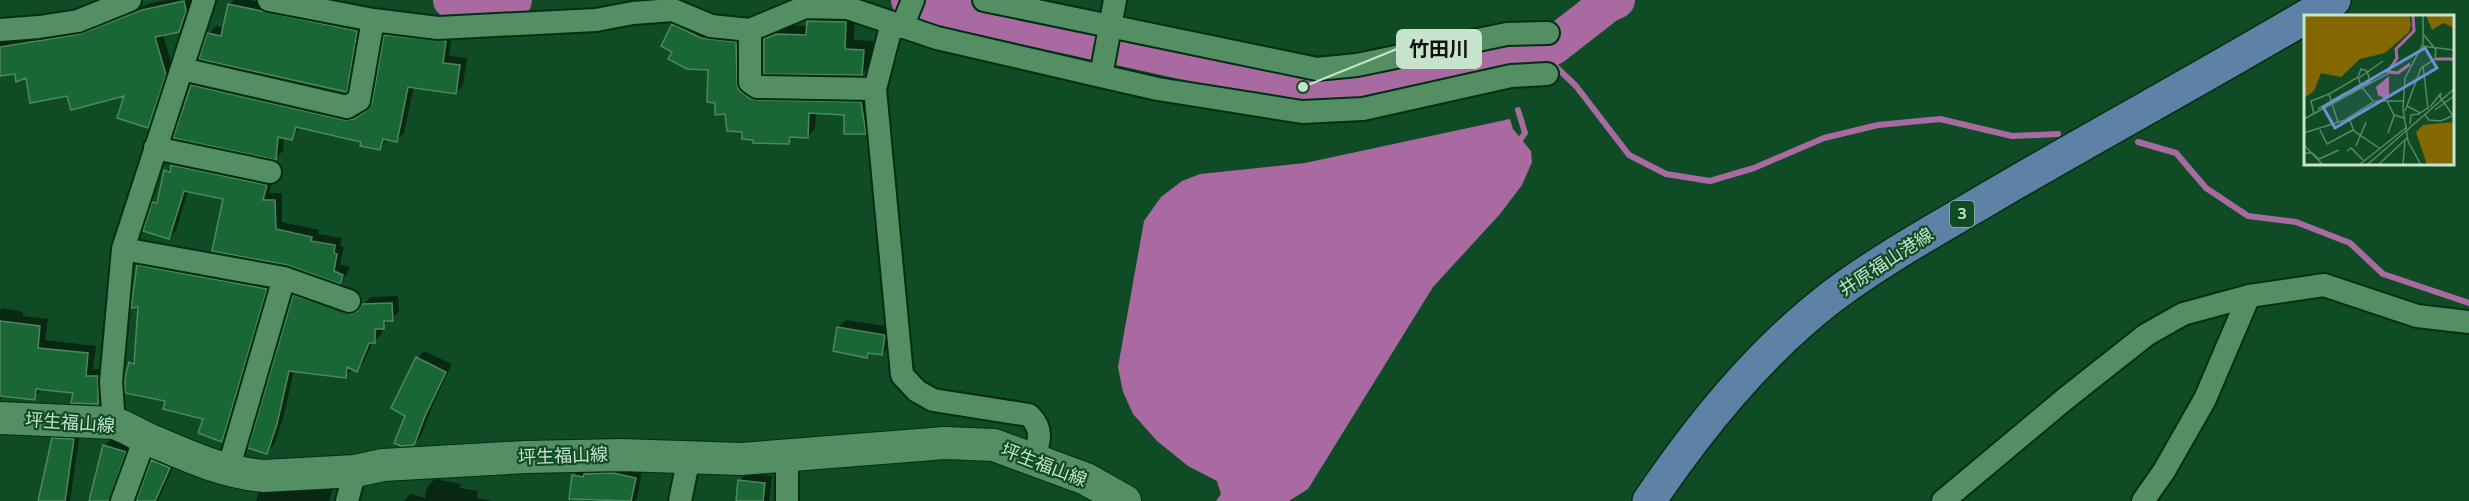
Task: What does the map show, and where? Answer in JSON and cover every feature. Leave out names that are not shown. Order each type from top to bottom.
[{"type":"main road","name":"井原福山港線","points":[[2308,15],[2334,0]]},
{"type":"main road","name":"井原福山港線","points":[[1649,501],[1700,430],[1734,389],[1829,299],[1883,261],[2304,17]]},
{"type":"main road","name":"坪生福山線","points":[[0,418],[114,423],[130,428],[145,438],[200,462],[228,470],[264,476],[355,471],[383,465],[526,457],[621,454],[741,459],[945,443],[994,446],[1086,479],[1125,501]]},
{"type":"street","points":[[0,30],[78,21],[130,0]]},
{"type":"street","points":[[114,423],[111,382],[123,249],[204,0]]},
{"type":"street","points":[[269,0],[373,20],[438,28],[596,20],[633,13],[673,10],[711,26],[750,30],[804,3],[903,17],[937,38],[1102,71],[1158,89],[1302,112],[1363,109],[1511,76],[1547,74]]},
{"type":"street","points":[[984,0],[1110,30],[1317,69],[1357,65],[1508,34],[1548,33]]},
{"type":"street","points":[[1102,71],[1115,0]]},
{"type":"street","points":[[903,17],[875,88],[902,375],[916,391],[933,400],[1029,415],[1036,421],[1041,437],[1034,459]]},
{"type":"street","points":[[182,69],[347,107],[359,100],[373,20]]},
{"type":"street","points":[[750,30],[750,82],[757,87],[875,88]]},
{"type":"street","points":[[155,148],[270,172]]},
{"type":"street","points":[[123,249],[284,278],[349,301]]},
{"type":"street","points":[[228,470],[284,278]]},
{"type":"street","points":[[1944,501],[2065,399],[2146,335],[2183,314],[2249,296],[2324,285],[2417,316],[2469,322]]},
{"type":"street","points":[[2143,501],[2164,471],[2205,399],[2249,296]]},
{"type":"street","points":[[122,501],[145,438]]},
{"type":"street","points":[[787,456],[787,501]]},
{"type":"street","points":[[680,501],[689,457]]},
{"type":"street","points":[[346,501],[355,471]]},
{"type":"shaded area","points":[[1510,119],[1513,129],[1531,151],[1532,162],[1522,185],[1500,214],[1433,287],[1308,489],[1289,501],[1216,501],[1221,494],[1217,481],[1188,466],[1157,441],[1133,414],[1123,392],[1118,367],[1144,221],[1161,197],[1182,181],[1200,174],[1305,163]]},
{"type":"building","points":[[184,1],[186,11],[179,32],[155,37],[166,75],[148,128],[117,118],[124,96],[71,110],[67,96],[30,103],[26,78],[16,82],[15,74],[0,76],[0,47],[80,34],[142,10]]},
{"type":"building","points":[[228,4],[357,31],[347,92],[199,59],[207,33],[221,36]]},
{"type":"building","points":[[807,21],[846,22],[845,49],[864,50],[862,75],[764,74],[764,39],[776,34],[806,35]]},
{"type":"building","points":[[672,24],[701,38],[736,42],[738,89],[749,98],[861,102],[866,134],[844,134],[844,115],[809,113],[808,138],[790,137],[789,144],[753,143],[753,140],[742,139],[742,132],[727,131],[725,114],[715,115],[715,103],[707,102],[708,70],[687,69],[668,59],[672,52],[661,46]]},
{"type":"building","points":[[384,35],[446,41],[443,63],[460,65],[456,94],[408,87],[397,142],[383,139],[380,150],[360,146],[361,142],[296,127],[292,140],[278,137],[276,160],[173,138],[191,85],[344,120],[354,119],[366,111],[372,103]]},
{"type":"building","points":[[171,165],[267,185],[263,200],[275,200],[276,229],[312,237],[311,241],[335,245],[334,253],[337,254],[334,271],[343,275],[340,284],[287,265],[212,251],[223,199],[184,191],[169,239],[143,231],[152,202],[157,203],[164,170],[170,172]]},
{"type":"building","points":[[137,265],[267,289],[222,442],[198,433],[203,419],[163,409],[165,401],[125,393],[125,377],[129,362],[134,364],[138,307],[131,308]]},
{"type":"building","points":[[293,295],[351,314],[358,311],[362,304],[392,303],[393,321],[384,321],[384,329],[375,329],[375,343],[369,343],[357,372],[347,367],[346,378],[289,371],[277,424],[267,454],[248,448]]},
{"type":"building","points":[[0,321],[40,326],[38,348],[88,353],[86,376],[98,376],[98,404],[71,403],[73,393],[36,389],[35,400],[0,396]]},
{"type":"building","points":[[837,327],[885,335],[882,355],[868,353],[867,358],[833,351]]},
{"type":"building","points":[[416,357],[446,372],[414,445],[401,446],[394,443],[405,416],[391,408]]},
{"type":"building","points":[[52,438],[74,439],[65,501],[38,501]]},
{"type":"building","points":[[103,445],[126,452],[109,501],[89,501]]},
{"type":"building","points":[[151,460],[170,468],[155,501],[136,501]]},
{"type":"building","points":[[613,473],[636,478],[631,501],[569,499],[572,475],[583,477],[584,474]]},
{"type":"building","points":[[738,480],[765,483],[763,501],[736,501]]},
{"type":"waterway","points":[[452,0],[474,3],[513,0]]},
{"type":"waterway","points":[[910,0],[1303,87],[1342,88],[1537,54],[1553,46],[1607,4],[1616,0]]},
{"type":"waterway","points":[[1537,54],[1552,63],[1576,86],[1629,155],[1666,174],[1710,181],[1754,168],[1824,138],[1878,125],[1940,119],[2012,136],[2058,134]]},
{"type":"waterway","points":[[1500,60],[1503,70]]},
{"type":"waterway","points":[[1517,144],[1525,133],[1518,110]]},
{"type":"waterway","points":[[2138,142],[2176,153],[2206,188],[2248,216],[2296,222],[2350,243],[2383,274],[2469,303]]},
{"type":"place","name":"竹田川","points":[[1303,87]]}]
